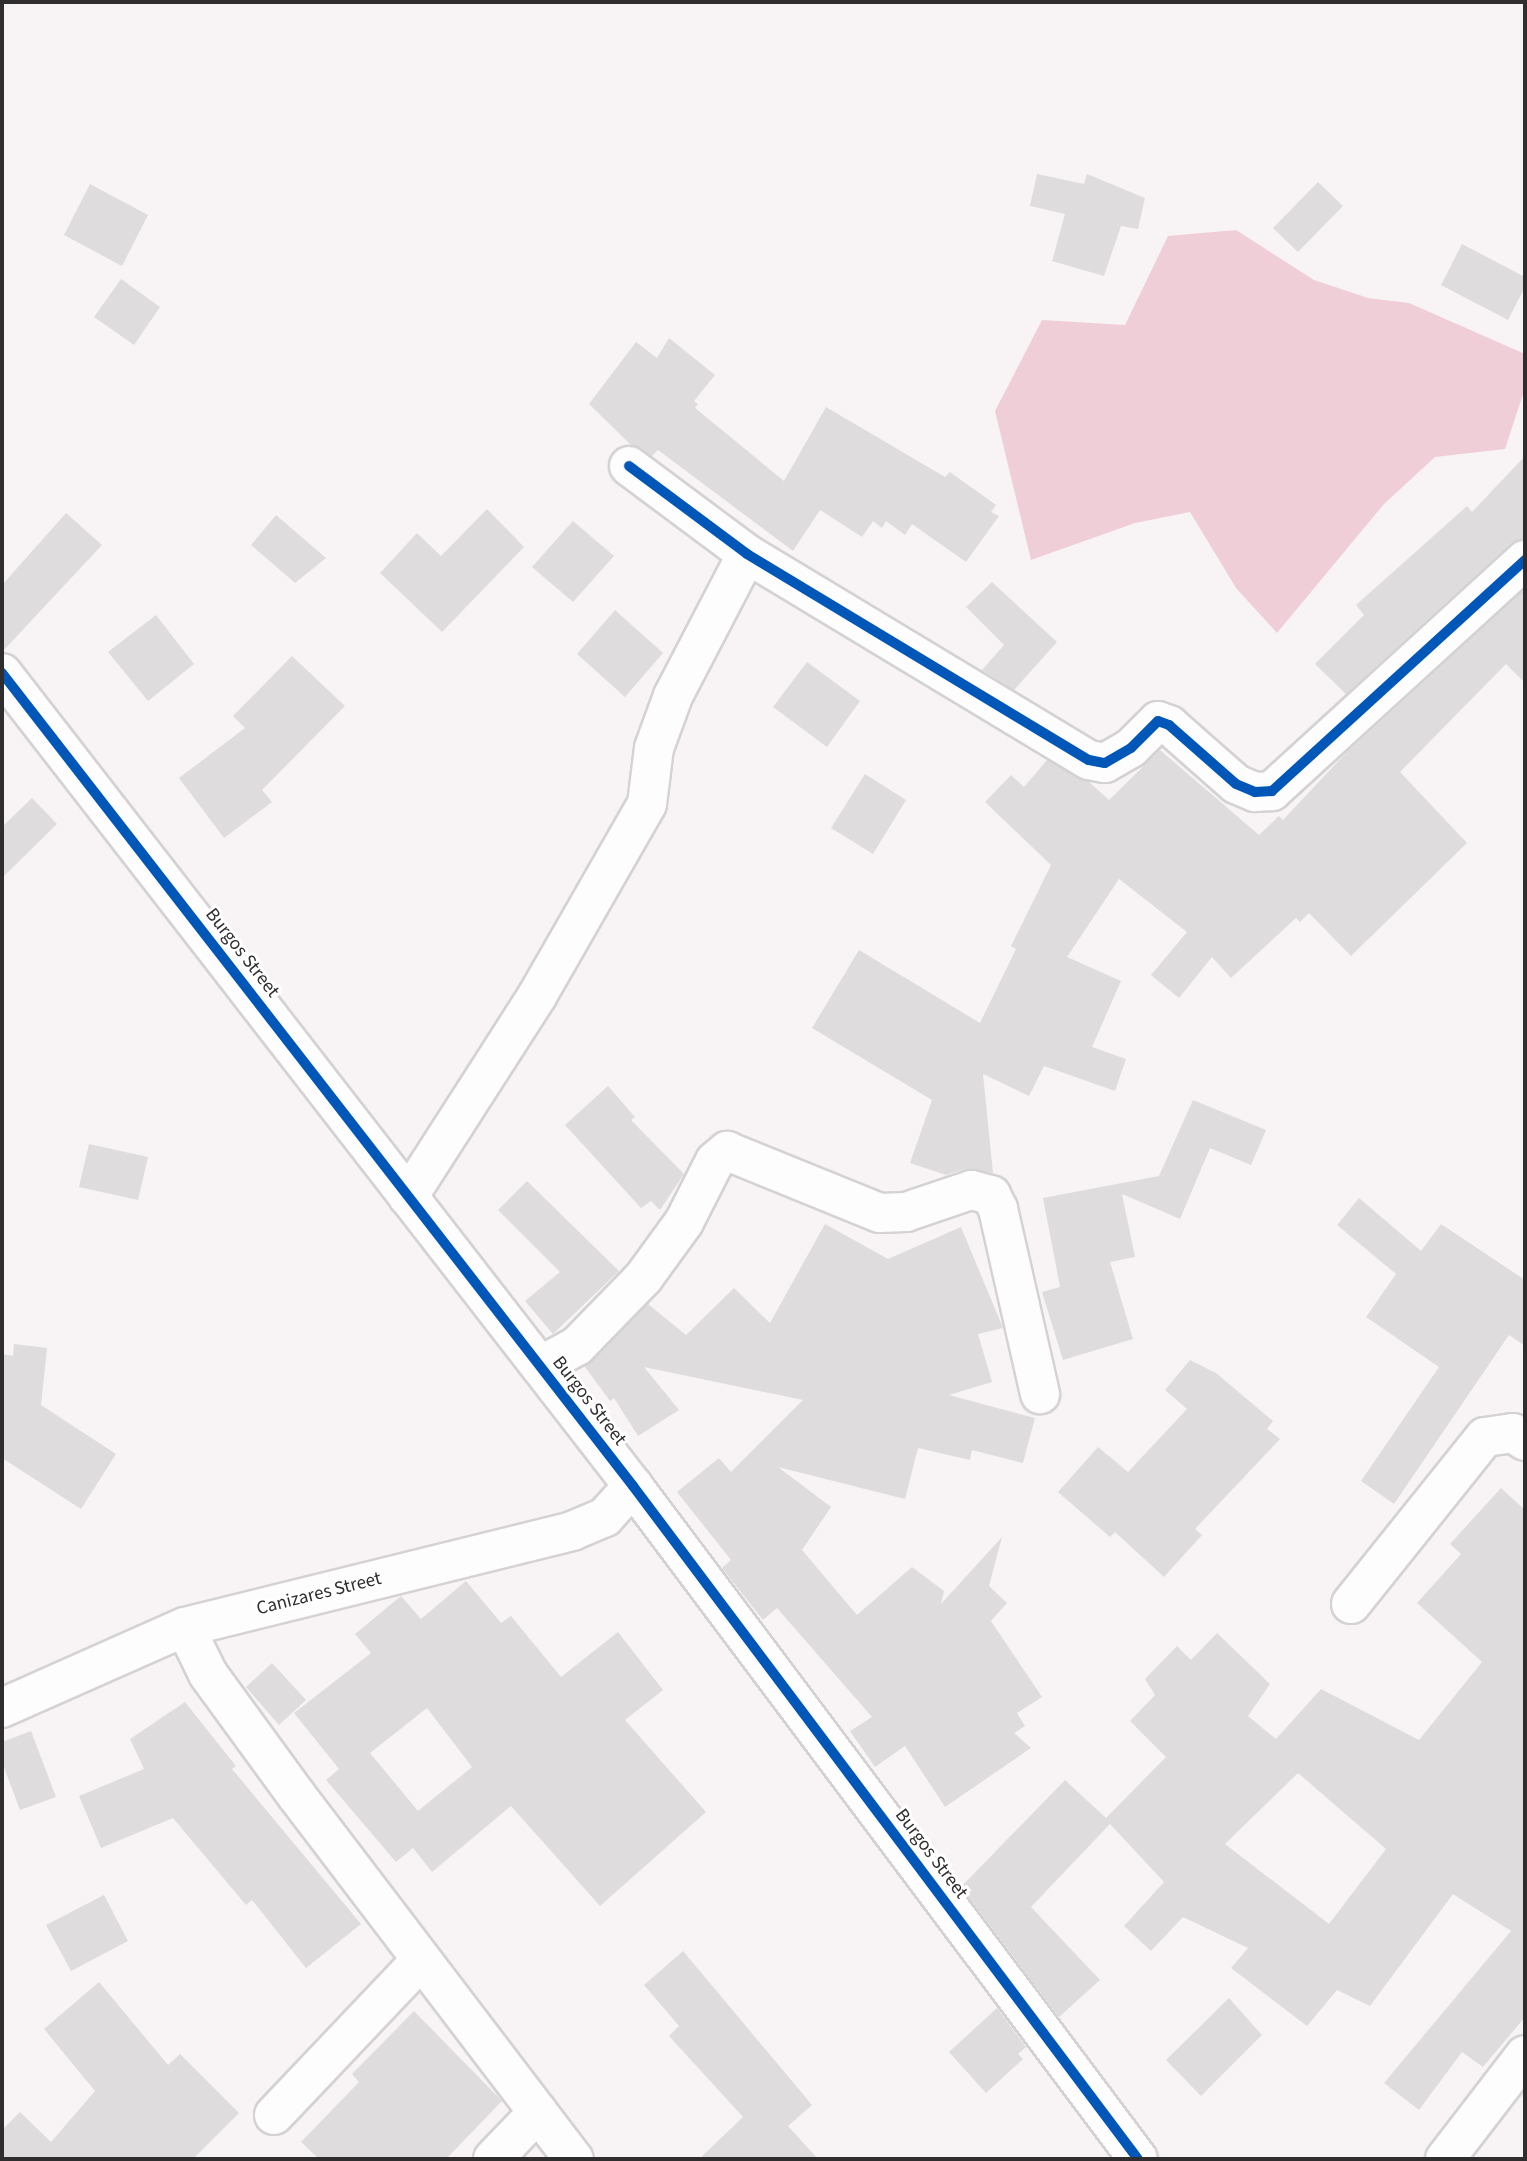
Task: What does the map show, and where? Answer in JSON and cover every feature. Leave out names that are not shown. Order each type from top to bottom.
[{"type":"street","points":[[629,466],[747,554],[1089,760],[1105,763],[1131,748],[1158,721],[1169,725],[1236,784],[1255,792],[1272,792],[1525,561]]},
{"type":"street","points":[[408,1197],[537,996],[647,804],[654,748],[673,696],[747,554]]},
{"type":"street","name":"Burgos Street","points":[[2,673],[632,1486],[1138,2159]]},
{"type":"street","points":[[540,1366],[577,1346],[644,1277],[684,1222],[715,1161],[727,1151],[880,1213],[905,1212],[971,1190],[990,1195],[998,1209],[1040,1394]]},
{"type":"street","points":[[1351,1604],[1485,1437],[1513,1433],[1525,1441]]},
{"type":"street","name":"Canizares Street","points":[[2,1708],[185,1627],[572,1531],[605,1517],[632,1486]]},
{"type":"street","points":[[185,1627],[208,1674],[420,1961],[574,2159]]},
{"type":"street","points":[[274,2115],[420,1961]]},
{"type":"street","points":[[1445,2159],[1525,2055]]},
{"type":"street","points":[[494,2159],[538,2112]]},
{"type":"shaded area","points":[[1236,230],[1314,280],[1368,298],[1409,303],[1525,354],[1525,388],[1505,449],[1435,457],[1384,504],[1277,633],[1236,588],[1190,512],[1135,523],[1031,560],[995,411],[1042,320],[1125,325],[1168,236]]},
{"type":"building","points":[[1037,174],[1084,184],[1087,174],[1145,198],[1138,229],[1121,226],[1104,276],[1052,261],[1065,214],[1030,206]]},
{"type":"building","points":[[1318,182],[1343,206],[1298,252],[1273,228]]},
{"type":"building","points":[[90,184],[148,215],[122,266],[64,235]]},
{"type":"building","points":[[1462,244],[1525,277],[1525,287],[1508,320],[1441,285]]},
{"type":"building","points":[[121,279],[160,307],[134,345],[94,317]]},
{"type":"building","points":[[669,338],[715,375],[694,401],[698,404],[695,408],[784,481],[826,407],[945,477],[950,472],[996,505],[991,512],[999,516],[966,562],[912,524],[905,535],[886,521],[882,528],[873,521],[862,537],[820,510],[793,551],[658,450],[652,456],[630,444],[589,404],[636,342],[657,358]]},
{"type":"building","points":[[1525,456],[1525,539],[1510,544],[1346,694],[1315,664],[1364,615],[1356,605],[1467,506],[1472,512]]},
{"type":"building","points":[[487,509],[524,547],[442,632],[380,573],[417,533],[441,556]]},
{"type":"building","points":[[66,513],[102,545],[2,652],[2,585]]},
{"type":"building","points":[[276,515],[326,558],[295,583],[251,545]]},
{"type":"building","points":[[573,521],[614,556],[573,602],[532,567]]},
{"type":"building","points":[[992,582],[1057,642],[1014,690],[982,670],[1004,645],[966,607]]},
{"type":"building","points":[[1525,589],[1525,683],[1506,664],[1400,772],[1467,843],[1351,956],[1309,913],[1300,922],[1296,918],[1231,978],[1212,957],[1179,998],[1151,975],[1187,932],[1119,879],[1067,957],[1121,981],[1092,1047],[1126,1059],[1115,1091],[1044,1066],[1029,1096],[983,1074],[993,1173],[965,1169],[946,1175],[910,1163],[932,1100],[812,1028],[859,950],[980,1023],[1016,949],[1011,946],[1051,865],[985,802],[1011,775],[1024,787],[1047,760],[1089,782],[1109,800],[1160,750],[1259,835],[1279,816],[1283,820],[1344,755]]},
{"type":"building","points":[[615,610],[663,653],[625,697],[577,654]]},
{"type":"building","points":[[156,615],[194,664],[148,701],[108,652]]},
{"type":"building","points":[[292,656],[345,706],[262,790],[272,802],[224,838],[179,778],[245,728],[233,716]]},
{"type":"building","points":[[807,662],[860,701],[827,747],[773,707]]},
{"type":"building","points":[[865,774],[906,800],[873,854],[831,828]]},
{"type":"building","points":[[32,798],[57,824],[2,878],[2,827]]},
{"type":"building","points":[[608,1086],[635,1117],[631,1120],[684,1174],[660,1210],[651,1201],[641,1208],[565,1125]]},
{"type":"building","points":[[1193,1100],[1266,1130],[1251,1165],[1210,1148],[1180,1219],[1122,1194],[1135,1257],[1110,1262],[1133,1339],[1063,1360],[1042,1292],[1060,1287],[1043,1198],[1159,1176]]},
{"type":"building","points":[[89,1144],[148,1157],[138,1200],[79,1187]]},
{"type":"building","points":[[527,1181],[619,1271],[553,1334],[525,1301],[560,1272],[498,1210]]},
{"type":"building","points":[[1359,1198],[1421,1251],[1441,1224],[1525,1280],[1525,1346],[1509,1335],[1394,1504],[1361,1481],[1439,1367],[1366,1317],[1396,1274],[1337,1225]]},
{"type":"building","points":[[825,1224],[888,1259],[961,1227],[1003,1328],[978,1334],[992,1382],[949,1395],[1035,1418],[1023,1463],[972,1450],[970,1460],[918,1448],[905,1499],[778,1467],[831,1507],[802,1550],[857,1615],[912,1567],[944,1591],[941,1604],[1002,1537],[989,1586],[1007,1603],[991,1621],[1042,1697],[1017,1713],[1025,1726],[1014,1733],[1031,1748],[945,1807],[905,1746],[875,1767],[850,1731],[872,1717],[777,1608],[763,1620],[722,1568],[731,1560],[677,1492],[719,1458],[731,1472],[803,1400],[644,1367],[679,1410],[638,1436],[614,1398],[610,1401],[585,1367],[648,1304],[686,1335],[734,1288],[770,1323]]},
{"type":"building","points":[[14,1344],[47,1348],[41,1405],[116,1454],[81,1509],[2,1458],[2,1354],[13,1356]]},
{"type":"building","points":[[1190,1360],[1216,1373],[1273,1421],[1267,1429],[1280,1439],[1195,1529],[1202,1535],[1164,1577],[1115,1532],[1110,1537],[1058,1492],[1098,1447],[1128,1472],[1187,1409],[1165,1390]]},
{"type":"building","points":[[1501,1488],[1525,1510],[1525,2017],[1483,2067],[1462,2052],[1419,2110],[1384,2083],[1511,1931],[1453,1894],[1370,2006],[1337,1990],[1307,2026],[1231,1968],[1248,1948],[1183,1917],[1151,1951],[1124,1926],[1164,1882],[1110,1824],[1031,1907],[1100,1980],[1059,2017],[961,1887],[1065,1780],[1106,1818],[1166,1757],[1130,1721],[1155,1695],[1145,1679],[1177,1646],[1191,1660],[1217,1633],[1270,1684],[1248,1716],[1276,1739],[1321,1689],[1419,1740],[1482,1662],[1417,1603],[1461,1554],[1450,1544]],"holes":[[[1298,1773],[1386,1849],[1329,1924],[1225,1844]]]},
{"type":"building","points":[[466,1581],[501,1623],[511,1616],[561,1677],[618,1632],[663,1690],[625,1720],[706,1812],[600,1906],[511,1806],[432,1872],[413,1848],[396,1862],[326,1780],[339,1769],[294,1713],[371,1653],[355,1634],[401,1596],[421,1619]],"holes":[[[427,1708],[472,1767],[418,1811],[370,1753]]]},
{"type":"building","points":[[272,1663],[306,1700],[279,1725],[246,1687]]},
{"type":"building","points":[[185,1702],[236,1766],[232,1769],[361,1924],[306,1968],[252,1900],[246,1905],[173,1818],[101,1848],[79,1796],[144,1769],[130,1739]]},
{"type":"building","points":[[31,1731],[56,1797],[20,1810],[2,1762],[2,1742]]},
{"type":"building","points":[[104,1895],[128,1941],[71,1971],[46,1925]]},
{"type":"building","points":[[683,1951],[812,2105],[788,2126],[818,2159],[699,2159],[743,2117],[669,2036],[679,2026],[644,1985]]},
{"type":"building","points":[[99,1982],[168,2065],[180,2054],[239,2113],[193,2159],[2,2159],[2,2130],[20,2112],[51,2142],[95,2091],[44,2029]]},
{"type":"building","points":[[1229,1998],[1262,2035],[1201,2096],[1166,2060]]},
{"type":"building","points":[[997,2008],[1026,2047],[1018,2054],[1023,2059],[986,2093],[949,2052]]},
{"type":"building","points":[[414,2011],[502,2101],[446,2159],[319,2159],[301,2142],[359,2082],[352,2074]]},
{"type":"cycle path","points":[[629,466],[747,554],[1089,760],[1105,763],[1131,748],[1158,721],[1169,725],[1236,784],[1255,792],[1272,791],[1525,560]]},
{"type":"cycle path","points":[[2,673],[633,1486],[1138,2159]]}]
